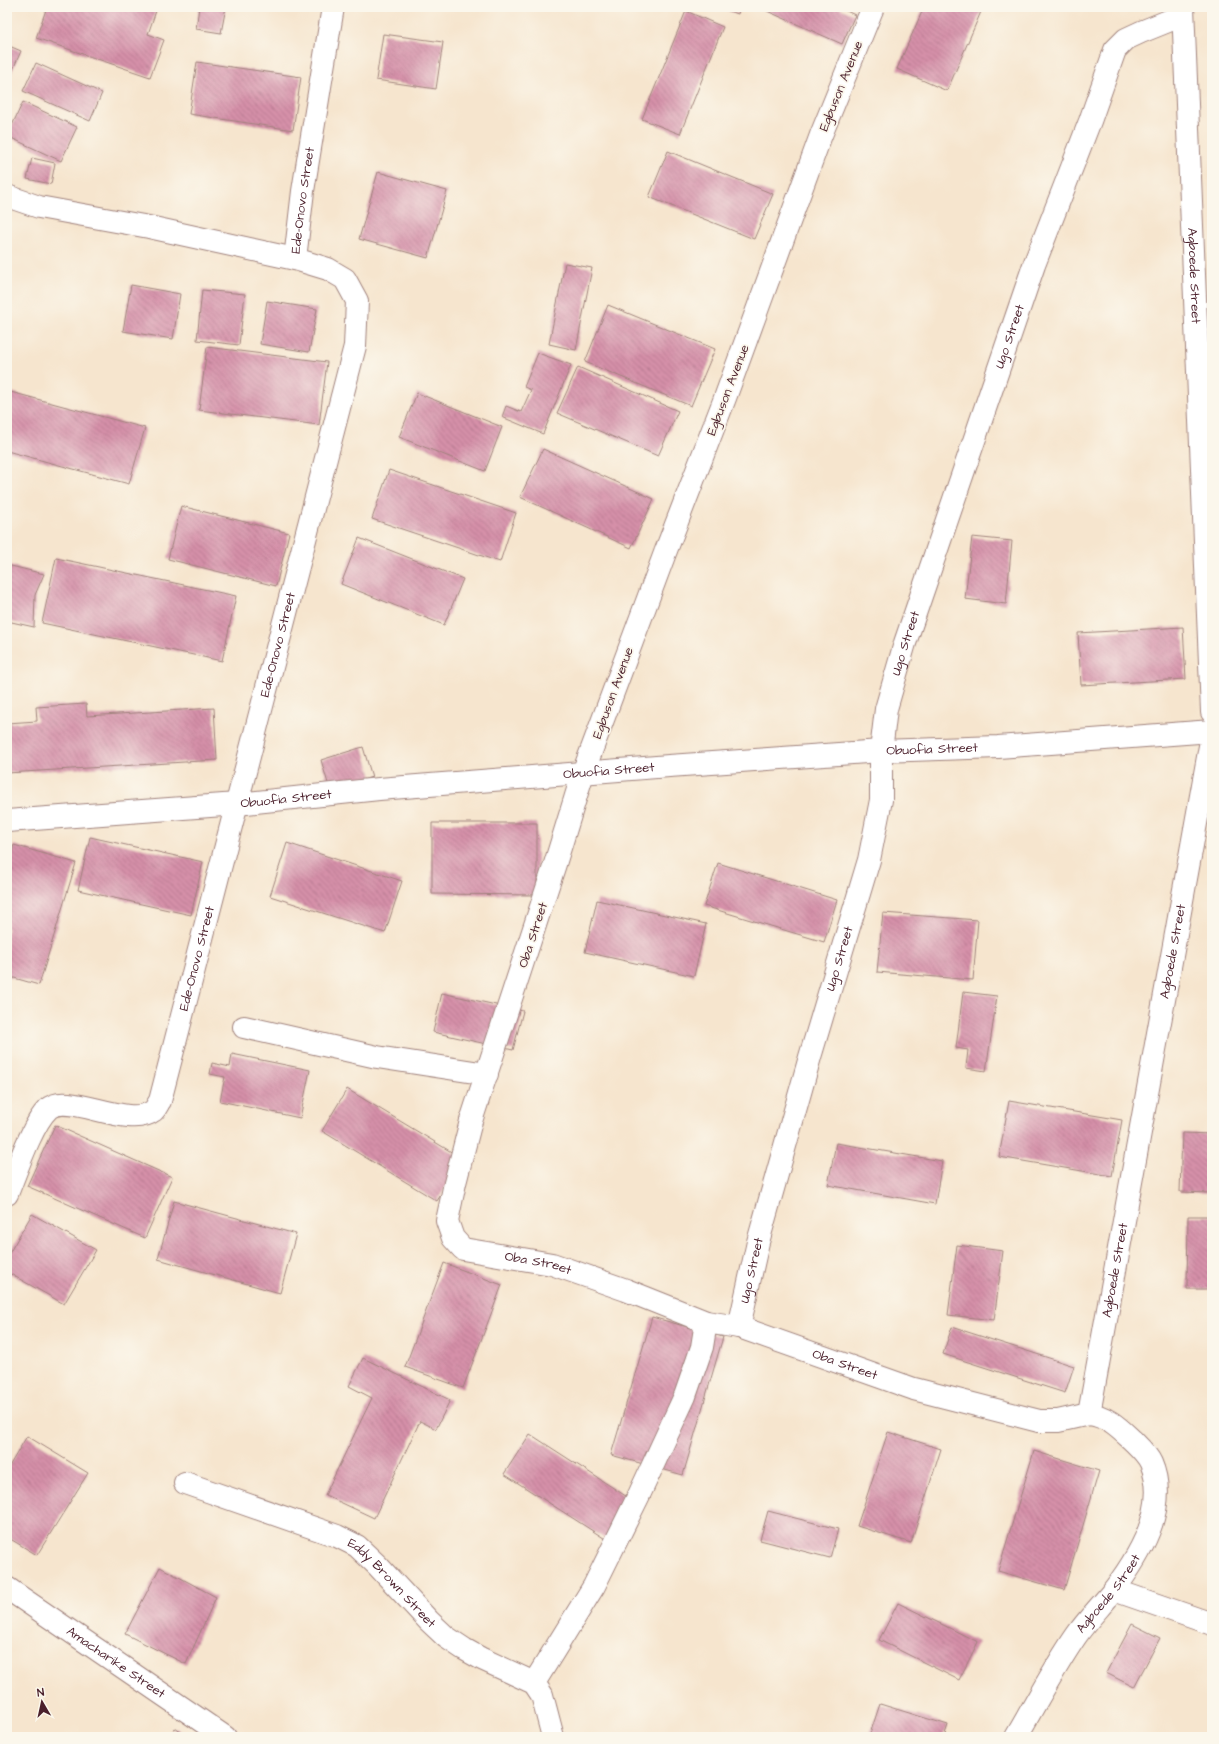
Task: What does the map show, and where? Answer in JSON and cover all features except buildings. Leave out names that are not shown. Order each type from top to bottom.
[{"type":"street","name":"Ede-Onovo Street","points":[[7,1194],[34,1130],[49,1108],[61,1104],[74,1105],[127,1116],[140,1115],[153,1111],[160,1101],[355,346],[357,301],[345,279],[328,269],[295,259],[303,191],[333,7]]},
{"type":"street","name":"Egbuson Avenue","points":[[583,772],[665,552],[725,398],[821,135],[873,7]]},
{"type":"street","name":"Agboede Street","points":[[1183,11],[1212,712]]},
{"type":"street","name":"Ugo Street","points":[[739,1327],[758,1242],[810,1057],[869,860],[881,800],[881,752],[886,710],[906,643],[1034,265],[1116,50],[1126,40],[1183,11]]},
{"type":"street","points":[[7,196],[39,207],[149,227],[295,259]]},
{"type":"street","name":"Obuofia Street","points":[[7,821],[237,804],[379,789],[583,772],[881,752],[998,747],[1212,731]]},
{"type":"street","name":"Agboede Street","points":[[1016,1737],[1077,1635],[1114,1590],[1132,1561],[1152,1524],[1156,1508],[1158,1492],[1151,1462],[1143,1451],[1124,1432],[1104,1417],[1089,1414],[1212,735]]},
{"type":"street","name":"Oba Street","points":[[583,772],[556,864],[488,1074],[471,1121],[454,1183],[447,1221],[453,1238],[463,1249],[552,1264],[626,1290],[706,1322],[739,1327],[914,1389],[1039,1421],[1058,1421],[1089,1414]]},
{"type":"street","points":[[244,1027],[377,1057],[488,1074]]},
{"type":"street","points":[[553,1737],[542,1695],[538,1687],[534,1684],[594,1586],[639,1495],[685,1396],[702,1347],[706,1322]]},
{"type":"street","name":"Eddy Brown Street","points":[[185,1483],[314,1527],[357,1546],[429,1622],[446,1637],[482,1659],[534,1684]]},
{"type":"street","name":"Amacharike Street","points":[[7,1588],[225,1737]]},
{"type":"street","points":[[1114,1590],[1212,1624]]}]
